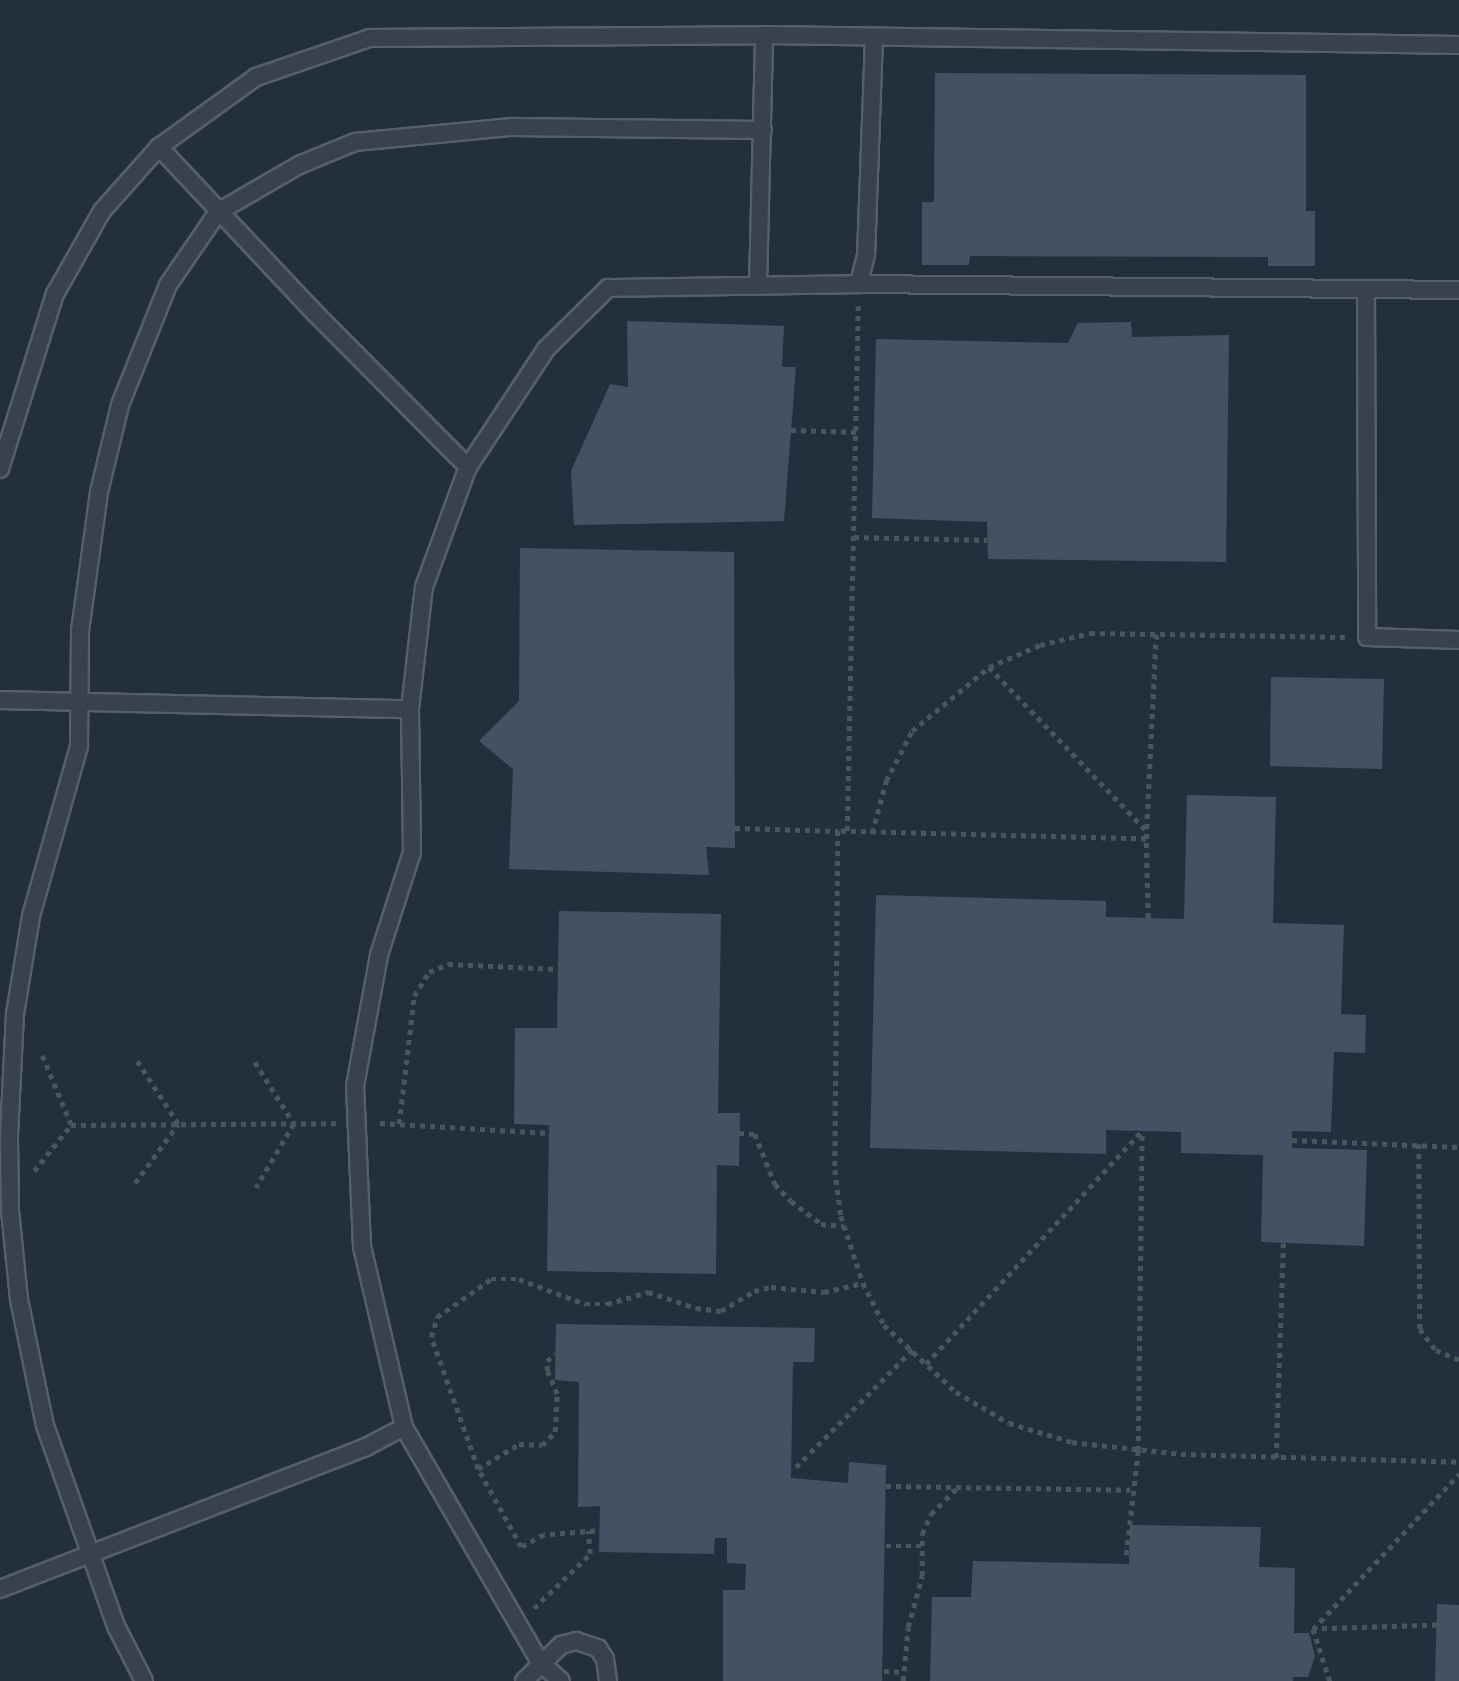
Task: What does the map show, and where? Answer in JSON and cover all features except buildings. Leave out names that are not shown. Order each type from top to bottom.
[{"type":"lane","points":[[758,286],[764,35]]},
{"type":"lane","points":[[0,469],[55,294],[102,211],[159,147],[257,77],[370,38],[764,35],[1459,45]]},
{"type":"lane","points":[[859,284],[866,255],[874,38]]},
{"type":"lane","points":[[144,1681],[116,1626],[55,1460],[37,1392],[19,1299],[9,1178],[20,978],[42,865],[79,746],[80,631],[99,492],[120,405],[168,285],[218,212],[322,154],[393,136],[512,127],[763,130]]},
{"type":"lane","points":[[159,147],[218,212],[468,467]]},
{"type":"lane","points":[[561,1681],[540,1662],[520,1621],[404,1427],[362,1245],[355,1086],[379,955],[412,852],[410,709],[424,587],[468,467],[546,349],[608,288],[859,284],[1459,290]]},
{"type":"lane","points":[[1366,289],[1367,637],[1459,640]]},
{"type":"lane","points":[[0,699],[410,709]]},
{"type":"lane","points":[[0,1588],[366,1447],[404,1427]]},
{"type":"lane","points":[[524,1681],[540,1662],[561,1645],[587,1643],[605,1659],[608,1681]]},
{"type":"path","points":[[847,831],[859,284]]},
{"type":"path","points":[[791,430],[856,432]]},
{"type":"path","points":[[854,537],[987,540]]},
{"type":"path","points":[[1148,918],[1146,831],[1156,632]]},
{"type":"path","points":[[872,833],[886,781],[912,731],[989,667],[1040,645],[1090,633],[1367,637]]},
{"type":"path","points":[[989,667],[1146,831]]},
{"type":"path","points":[[735,828],[1146,839]]},
{"type":"path","points":[[838,831],[835,1170],[844,1226],[863,1283],[884,1325],[956,1392],[1009,1423],[1072,1443],[1138,1451],[1276,1458],[1459,1462]]},
{"type":"path","points":[[399,1124],[414,996],[429,972],[448,964],[558,969]]},
{"type":"path","points":[[40,1051],[71,1125]]},
{"type":"path","points":[[137,1061],[178,1124]]},
{"type":"path","points":[[255,1062],[294,1124]]},
{"type":"path","points":[[71,1125],[357,1123],[549,1133]]},
{"type":"path","points":[[135,1183],[178,1124]]},
{"type":"path","points":[[256,1188],[294,1124]]},
{"type":"path","points":[[28,1179],[71,1125]]},
{"type":"path","points":[[926,1364],[1142,1131],[1138,1451],[1130,1490],[1126,1555]]},
{"type":"path","points":[[739,1133],[755,1134],[775,1184],[791,1201],[821,1224],[844,1226]]},
{"type":"path","points":[[1292,1140],[1459,1147]]},
{"type":"path","points":[[1419,1144],[1420,1329],[1436,1350],[1459,1360]]},
{"type":"path","points":[[1276,1458],[1283,1244]]},
{"type":"path","points":[[520,1621],[590,1554],[592,1531],[544,1535],[521,1547],[478,1469],[431,1337],[437,1317],[491,1279],[519,1279],[585,1304],[607,1304],[648,1292],[696,1308],[722,1311],[754,1291],[771,1287],[824,1292],[863,1283]]},
{"type":"path","points":[[796,1467],[912,1350]]},
{"type":"path","points":[[478,1469],[519,1444],[542,1445],[555,1432],[557,1394],[547,1371],[547,1361],[555,1354]]},
{"type":"path","points":[[1313,1629],[1459,1474]]},
{"type":"path","points":[[886,1486],[1130,1490]]},
{"type":"path","points":[[903,1681],[908,1627],[922,1576],[922,1546],[931,1514],[960,1486]]},
{"type":"path","points":[[886,1546],[922,1546]]},
{"type":"path","points":[[1313,1629],[1437,1625]]},
{"type":"path","points":[[1313,1629],[1330,1681]]},
{"type":"path","points":[[884,1671],[904,1672]]}]
